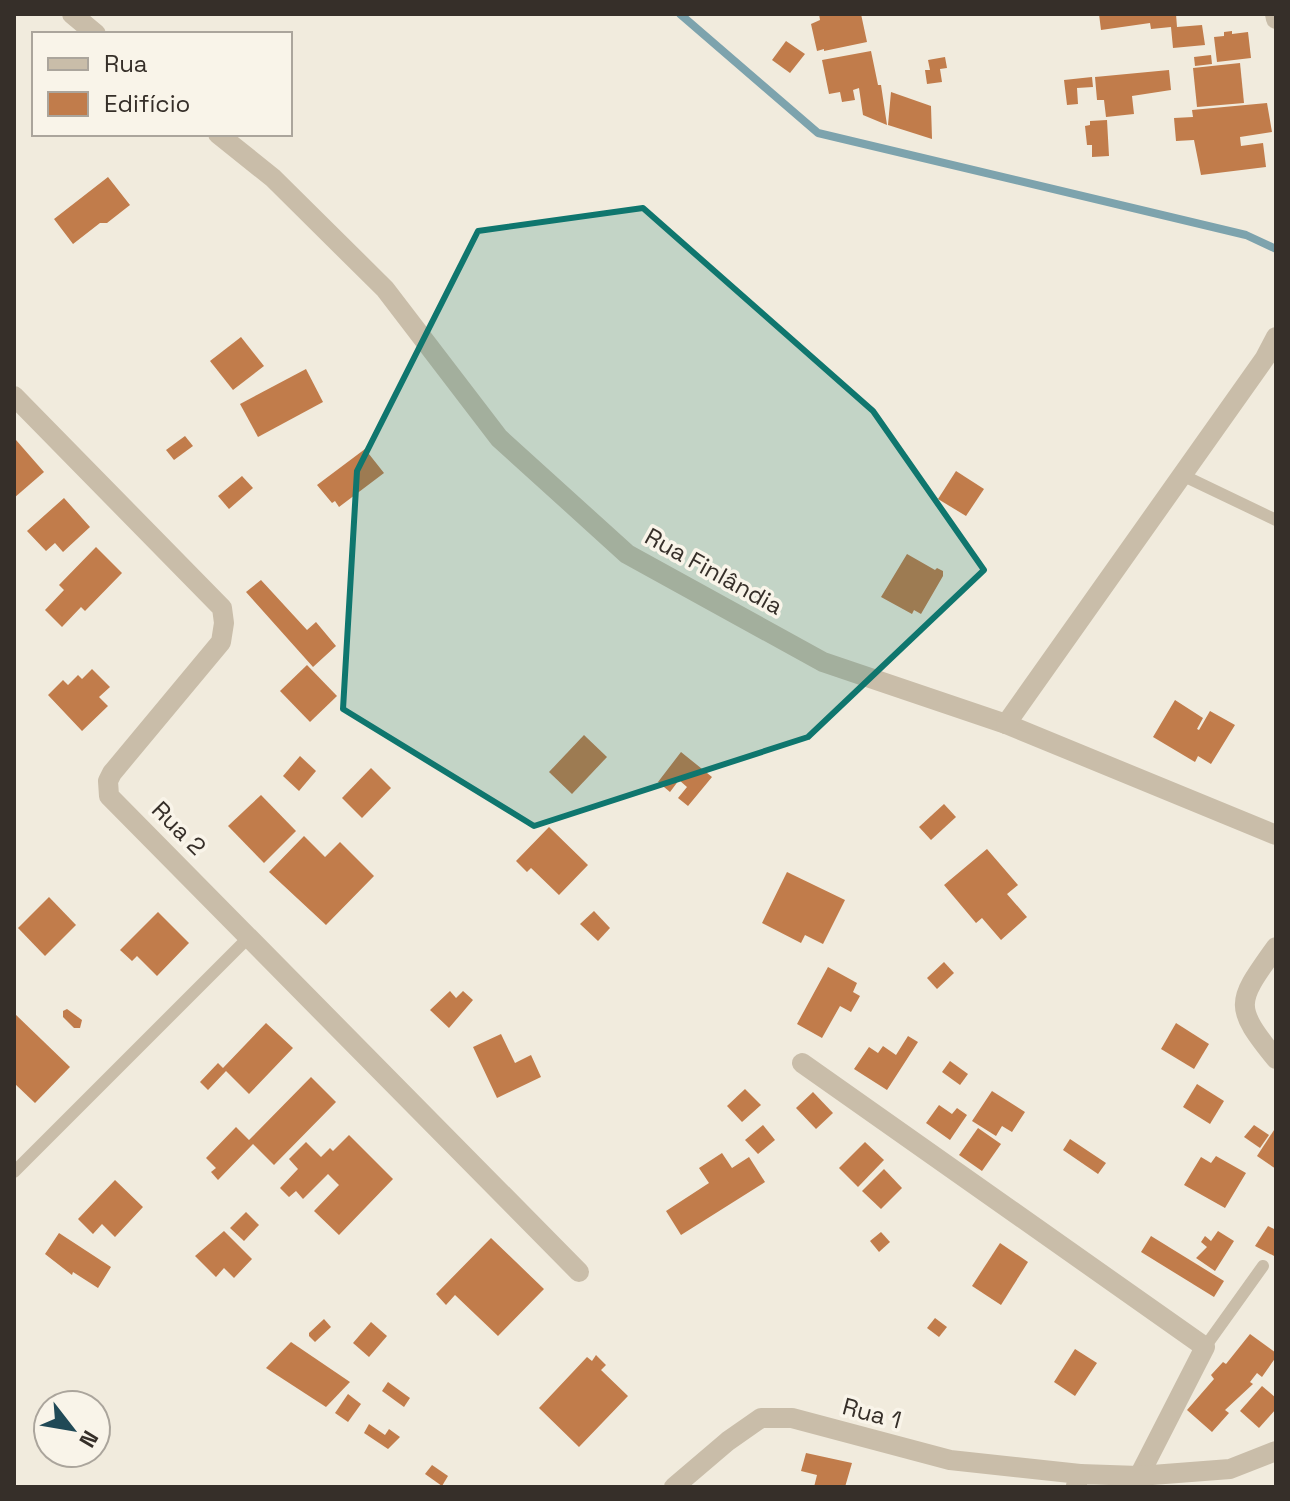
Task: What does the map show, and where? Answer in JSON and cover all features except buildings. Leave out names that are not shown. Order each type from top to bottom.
[{"type":"street","points":[[72,14],[94,32]]},
{"type":"street","name":"Rua Finlândia","points":[[220,136],[273,178],[385,289],[499,438],[627,554],[823,662],[1006,724],[1276,835]]},
{"type":"street","points":[[1006,724],[1265,358],[1276,337]]},
{"type":"street","name":"Rua 2","points":[[14,396],[222,608],[224,623],[221,642],[108,781],[109,796],[579,1272]]},
{"type":"street","points":[[1276,947],[1249,985],[1243,999],[1244,1014],[1276,1059]]},
{"type":"street","points":[[802,1063],[1205,1347],[1139,1476]]},
{"type":"street","name":"Rua 1","points":[[674,1487],[728,1441],[761,1418],[792,1418],[950,1460],[1078,1481],[1230,1469],[1276,1451]]},
{"type":"lane","points":[[1182,475],[1276,520]]},
{"type":"lane","points":[[14,1172],[250,936]]},
{"type":"lane","points":[[1205,1347],[1263,1266]]},
{"type":"highlighted area","points":[[643,208],[873,411],[984,570],[808,737],[534,826],[343,709],[357,471],[478,231]]},
{"type":"waterway","points":[[680,14],[818,133],[1246,235],[1276,249]]}]
